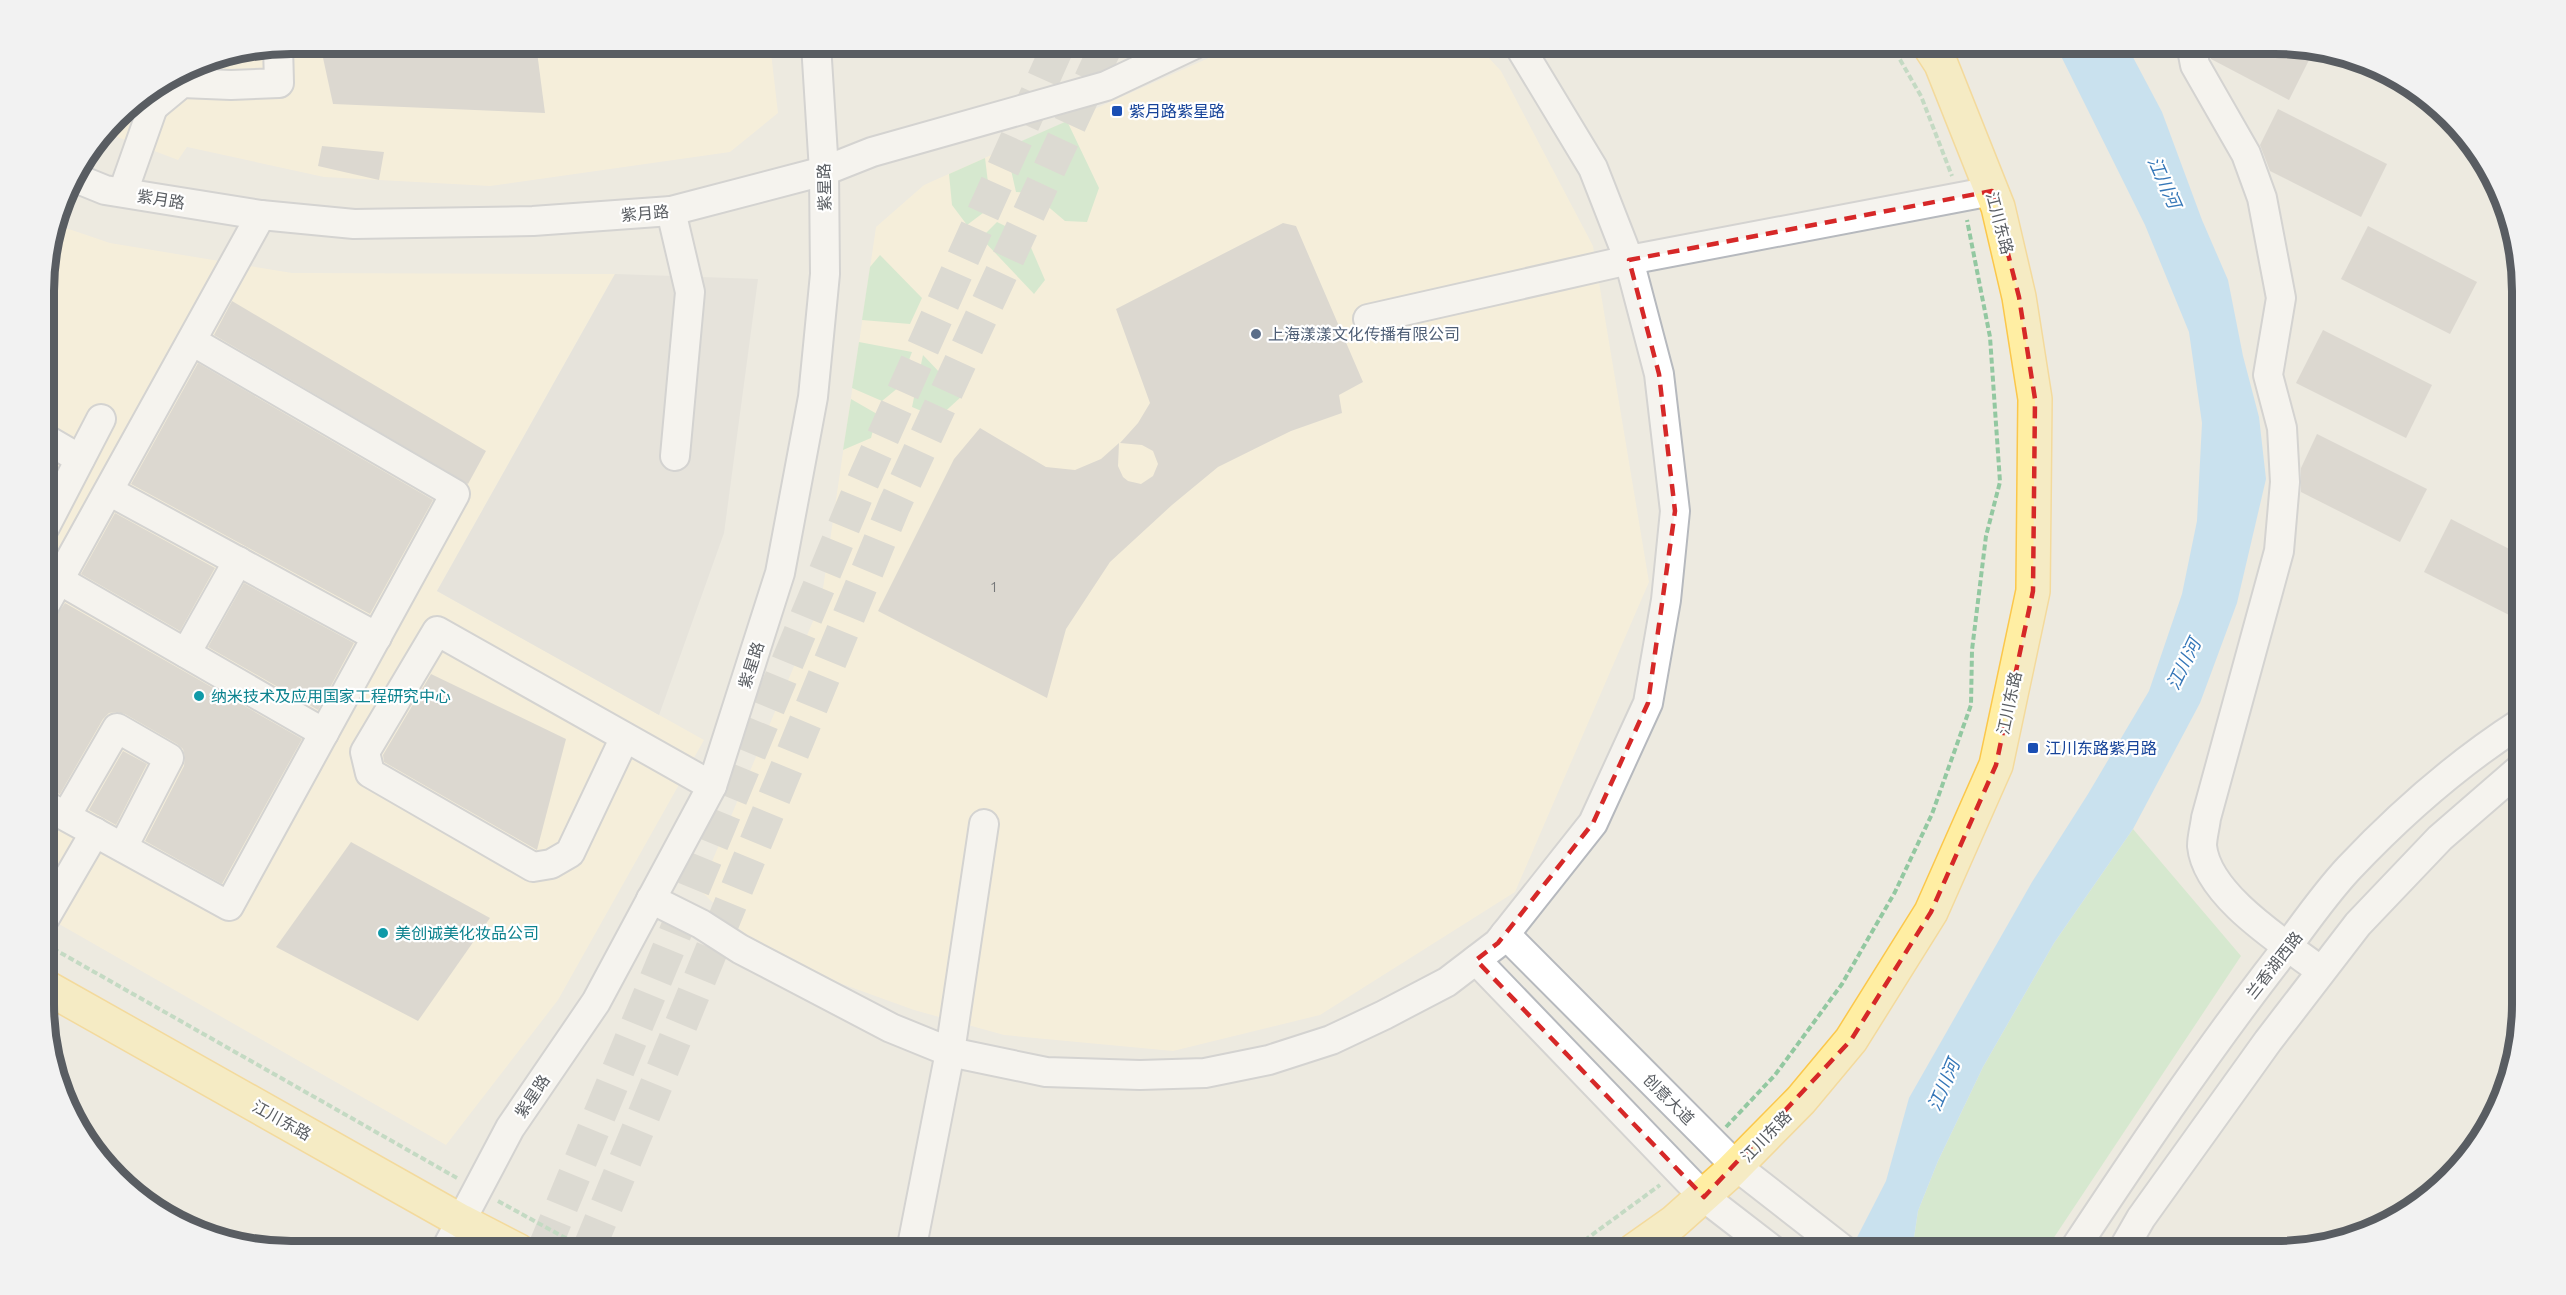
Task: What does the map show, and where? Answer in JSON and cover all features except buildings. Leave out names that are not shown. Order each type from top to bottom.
[{"type":"main road","name":"江川东路","points":[[1646,1241],[1704,1197],[1736,1166],[1801,1100],[1851,1040],[1931,912],[1996,765],[2033,591],[2035,399],[2019,297],[1998,207],[1941,64],[1934,54]]},
{"type":"main road","name":"江川东路","points":[[54,992],[500,1241]]},
{"type":"street","name":"紫星路","points":[[450,1241],[510,1128],[596,1002],[712,786],[780,573],[813,398],[825,274],[824,171],[817,54]]},
{"type":"street","name":"紫月路","points":[[81,180],[105,190],[261,215],[354,224],[533,221],[671,211],[824,171],[872,152],[1106,86],[1175,54]]},
{"type":"street","points":[[651,899],[701,924],[740,949],[891,1028],[951,1052],[1046,1072],[1140,1075],[1205,1072],[1269,1060],[1331,1040],[1448,982],[1498,943],[1593,823],[1648,703],[1666,600],[1675,511],[1659,374],[1629,260],[1593,168],[1524,54]]},
{"type":"street","points":[[2192,54],[2194,65],[2246,154],[2262,198],[2281,298],[2268,375],[2282,428],[2286,482],[2279,551],[2206,818],[2202,846],[2212,875],[2235,905],[2321,971]]},
{"type":"street","points":[[152,100],[182,83],[231,85],[279,83],[278,55]]},
{"type":"street","points":[[123,192],[144,106]]},
{"type":"street","points":[[1368,319],[1629,260],[1960,195],[1992,191]]},
{"type":"street","points":[[671,211],[690,292],[675,456]]},
{"type":"street","points":[[54,589],[261,215]]},
{"type":"street","points":[[123,847],[169,758],[117,728],[55,811],[229,906],[455,494],[192,341]]},
{"type":"street","points":[[54,510],[100,419]]},
{"type":"street","points":[[54,444],[80,459]]},
{"type":"street","points":[[109,491],[377,637]]},
{"type":"street","points":[[186,653],[238,561]]},
{"type":"street","points":[[59,580],[324,733]]},
{"type":"street","points":[[625,737],[570,853],[551,864],[533,867],[370,773],[365,752],[437,631],[712,786]]},
{"type":"street","name":"兰香湖西路","points":[[2080,1241],[2220,1034],[2348,869],[2422,796],[2484,747],[2512,729]]},
{"type":"street","points":[[2128,1241],[2141,1218],[2268,1041],[2358,924],[2440,838],[2512,776]]},
{"type":"street","points":[[912,1241],[951,1052],[984,824]]},
{"type":"street","points":[[54,903],[95,832]]},
{"type":"street","name":"创意大道","points":[[1504,934],[1736,1166],[1832,1241]]},
{"type":"street","points":[[1476,960],[1704,1197],[1761,1241]]},
{"type":"path","points":[[1712,1142],[1775,1075],[1842,984],[1895,892],[1932,814],[1971,705],[1972,650],[1986,536],[2000,482],[1990,337],[1965,208],[1921,96],[1897,54]]},
{"type":"path","points":[[54,949],[571,1241]]},
{"type":"path","points":[[1584,1241],[1633,1207],[1678,1170]]},
{"type":"highlighted area","points":[[1992,191],[2019,297],[2035,399],[2033,591],[1996,765],[1931,912],[1851,1040],[1704,1197],[1476,960],[1498,943],[1593,823],[1648,703],[1675,511],[1659,374],[1629,260]]},
{"type":"shaded area","points":[[291,54],[771,54],[778,113],[730,152],[490,186],[324,177],[187,147],[178,160],[113,135],[147,103],[186,78],[230,62],[260,56]]},
{"type":"shaded area","points":[[1218,54],[1485,54],[1501,71],[1593,246],[1649,582],[1515,892],[1320,1015],[1173,1051],[1004,1035],[914,1010],[842,984],[751,940],[700,890],[821,602],[876,227],[924,185]]},
{"type":"shaded area","points":[[63,227],[110,243],[292,273],[615,274],[437,591],[704,740],[558,1000],[446,1145],[54,921],[54,291],[56,260]]},
{"type":"shaded area","points":[[615,274],[758,279],[724,533],[659,715],[437,591]]},
{"type":"green space","points":[[1067,121],[1099,188],[1087,222],[1065,221],[1032,193],[1016,192],[1006,148]]},
{"type":"green space","points":[[985,158],[991,207],[967,225],[952,205],[949,174]]},
{"type":"green space","points":[[997,222],[1026,236],[1045,280],[1034,294],[981,238]]},
{"type":"green space","points":[[880,255],[922,298],[910,324],[862,320],[870,267]]},
{"type":"green space","points":[[859,342],[912,352],[899,387],[882,401],[852,388]]},
{"type":"green space","points":[[923,355],[962,396],[938,418],[912,407]]},
{"type":"green space","points":[[851,399],[877,414],[871,438],[843,450]]},
{"type":"green space","points":[[2133,829],[2241,956],[2052,1241],[1914,1241],[1918,1211],[1938,1161],[1983,1067],[2054,943]]},
{"type":"water","name":"江川河","points":[[2060,54],[2131,54],[2162,112],[2202,220],[2228,280],[2243,356],[2259,417],[2266,479],[2237,603],[2200,703],[2133,829],[2054,943],[1983,1067],[1938,1161],[1918,1211],[1914,1241],[1855,1241],[1886,1181],[1909,1098],[2032,882],[2149,691],[2182,594],[2197,521],[2202,423],[2189,332],[2145,225]]},
{"type":"tunnel","points":[[547,1241],[857,495],[1055,54]]},
{"type":"tunnel","points":[[592,1241],[894,506],[1102,54]]},
{"type":"place","name":"紫月路紫星路","points":[[1117,111]]},
{"type":"place","name":"上海漾漾文化传播有限公司","points":[[1256,334]]},
{"type":"place","name":"纳米技术及应用国家工程研究中心","points":[[199,696]]},
{"type":"place","name":"江川东路紫月路","points":[[2033,748]]},
{"type":"place","name":"美创诚美化妆品公司","points":[[383,933]]}]
